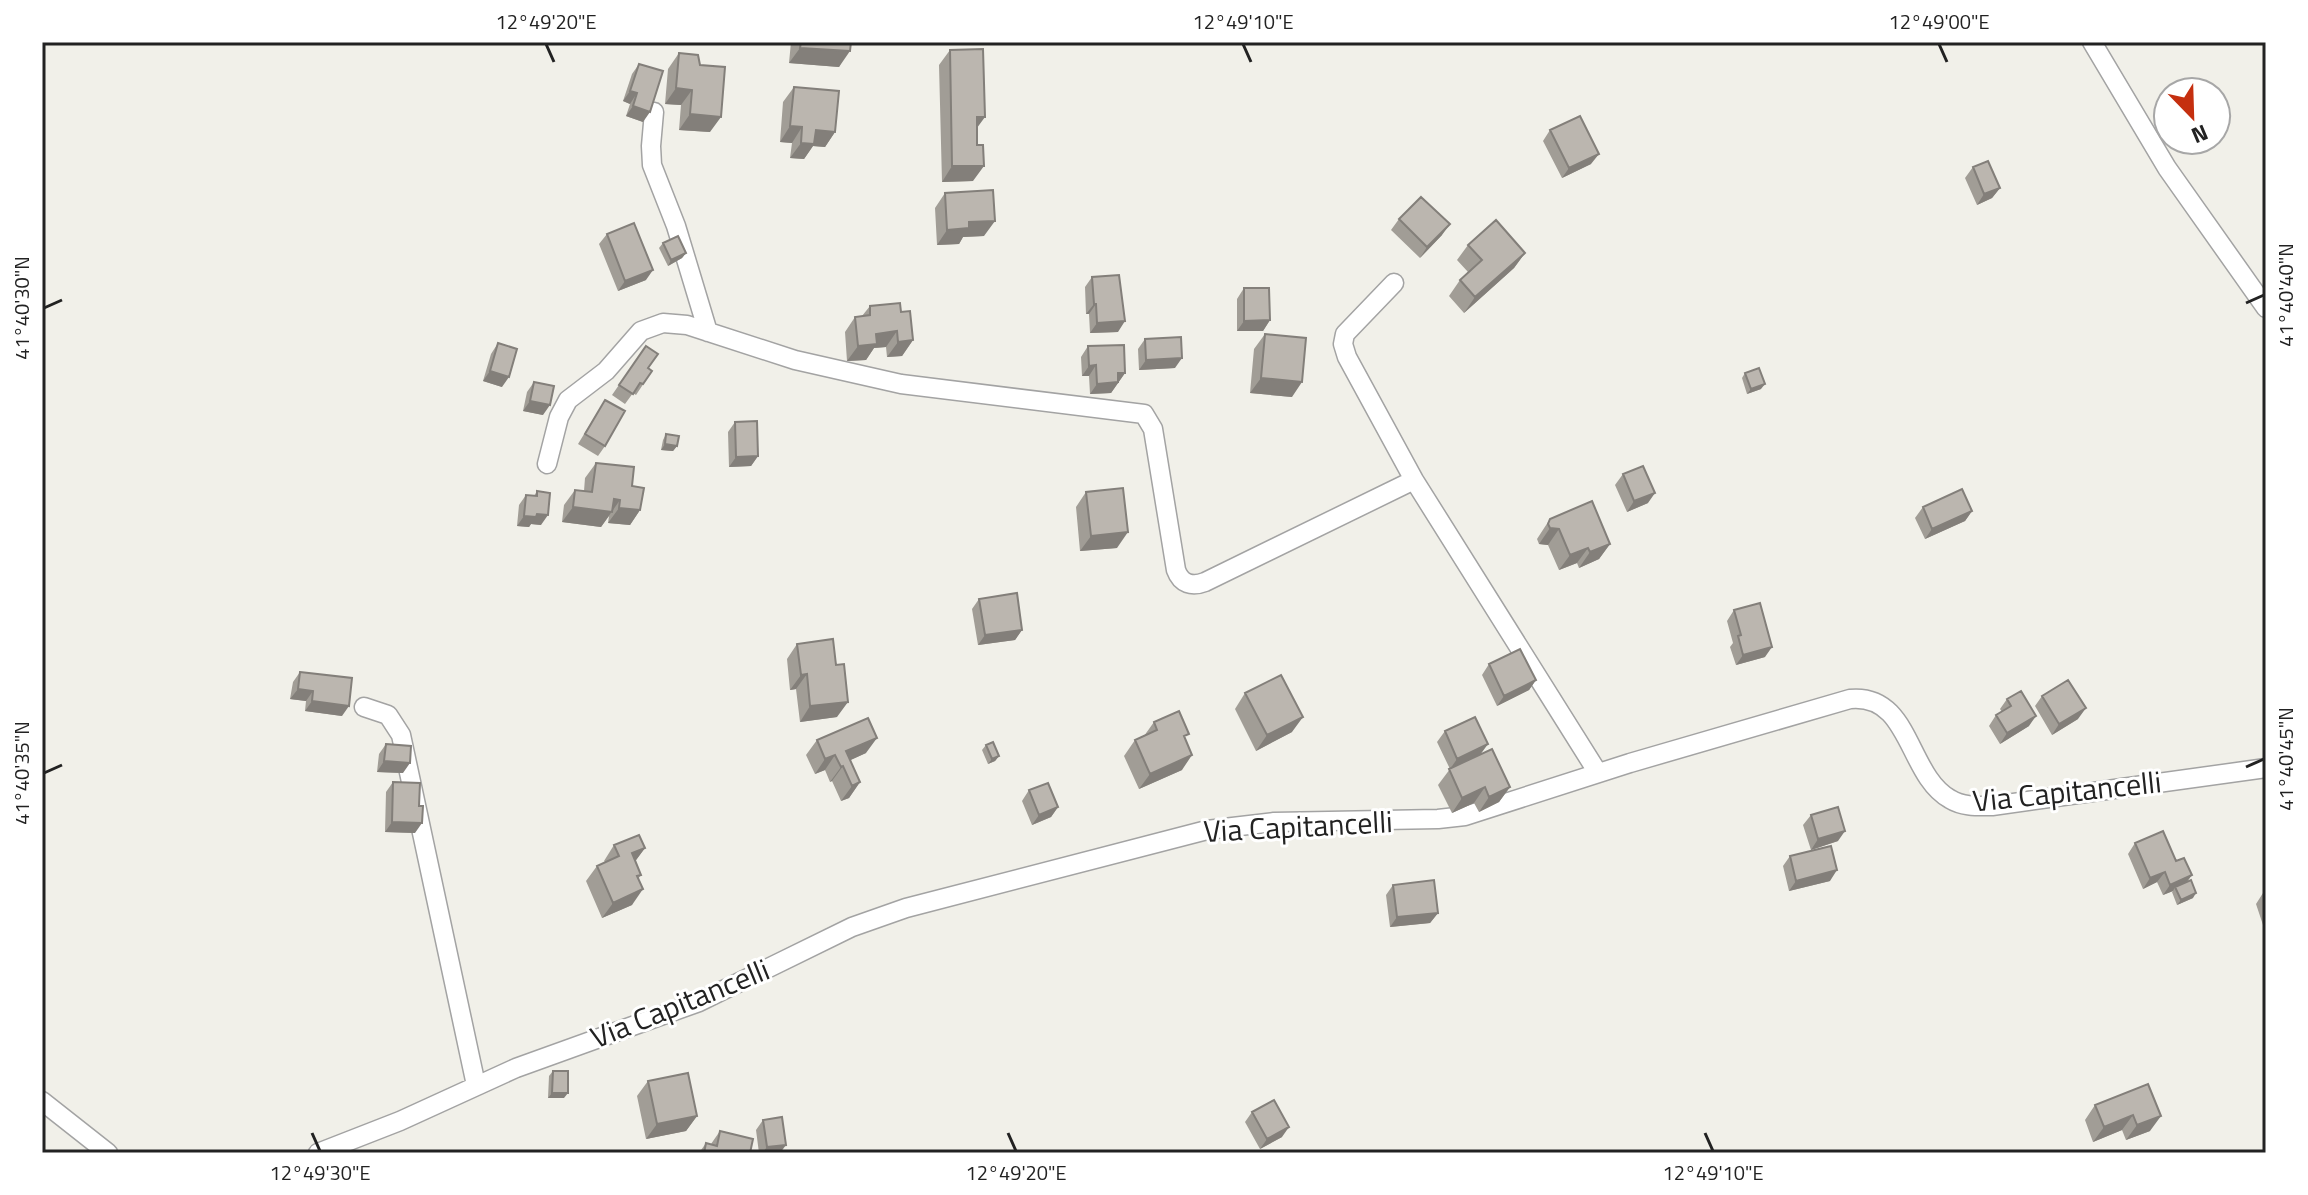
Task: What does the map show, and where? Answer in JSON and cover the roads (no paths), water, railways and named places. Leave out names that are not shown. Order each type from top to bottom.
[{"type":"street","points":[[2092,42],[2167,168],[2266,308]]},
{"type":"street","points":[[654,112],[652,165],[676,226],[708,332]]},
{"type":"street","points":[[1394,283],[1345,334],[1343,344],[1347,357],[1414,480],[1598,773]]},
{"type":"street","points":[[547,464],[559,417],[566,404],[606,371],[641,331],[663,323],[687,325],[805,363],[910,386],[1144,414],[1153,429],[1176,570],[1182,580],[1192,585],[1205,582],[1414,480]]},
{"type":"street","name":"Via Capitancelli","points":[[318,1153],[400,1121],[516,1068],[699,1002],[842,932],[919,904],[1197,832],[1274,822],[1458,818],[1598,773],[1858,699],[1877,702],[1889,711],[1935,787],[1963,805],[1992,806],[2266,768]]},
{"type":"street","points":[[364,707],[388,715],[401,735],[476,1085]]},
{"type":"street","points":[[42,1101],[108,1153]]}]
